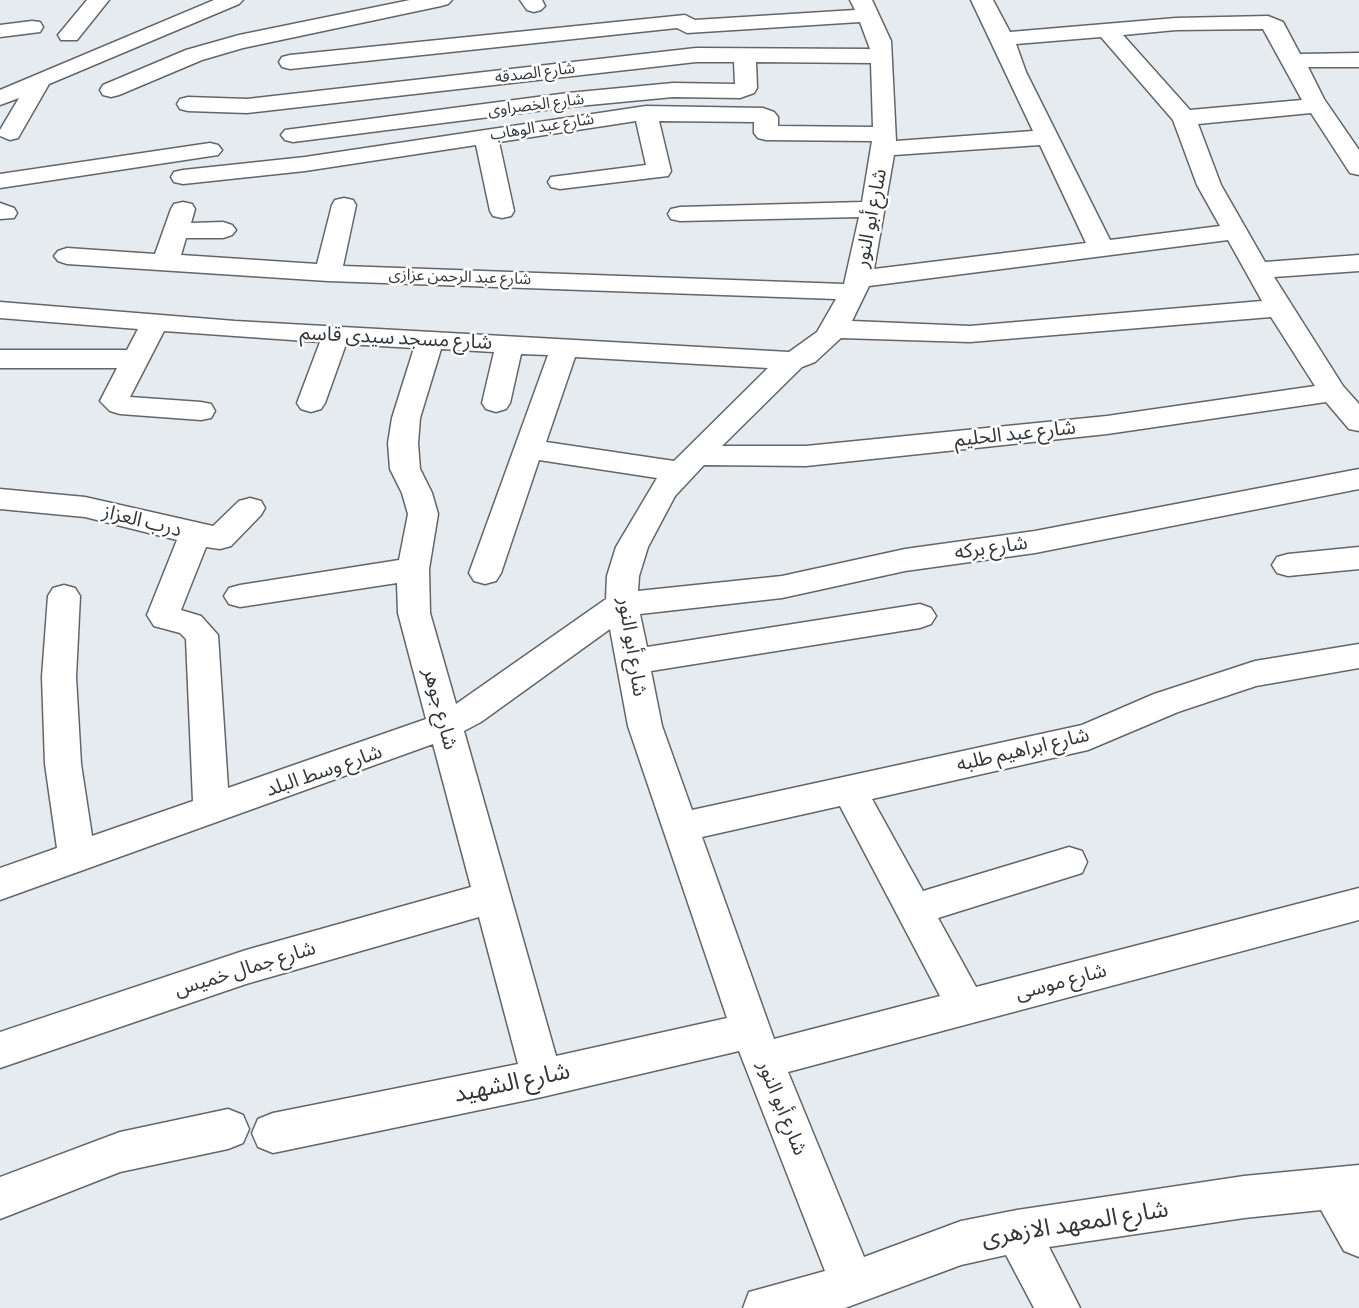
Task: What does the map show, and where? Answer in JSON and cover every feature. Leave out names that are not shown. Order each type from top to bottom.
[{"type":"street","points":[[69,35],[98,0]]},
{"type":"street","points":[[0,98],[232,0]]},
{"type":"street","points":[[111,90],[194,55],[239,42],[441,0]]},
{"type":"street","points":[[678,0],[696,55]]},
{"type":"street","points":[[982,0],[1003,39],[1015,72],[1101,248]]},
{"type":"street","points":[[290,62],[865,8]]},
{"type":"street","name":"شارع أبو النور","points":[[852,1283],[757,1045],[645,726],[631,662],[622,604],[623,576],[632,547],[663,490],[792,361],[805,356],[827,338],[856,285],[874,209],[884,141],[880,41],[865,8]]},
{"type":"street","points":[[1003,39],[1107,30],[1264,22],[1275,27],[1317,106],[1356,158]]},
{"type":"street","points":[[0,31],[32,27]]},
{"type":"street","points":[[1107,30],[1184,118],[1186,130],[1209,185],[1256,270],[1279,308],[1340,387],[1359,422]]},
{"type":"street","name":"شارع الصدقه","points":[[188,104],[257,105],[696,55],[882,57]]},
{"type":"street","name":"شارع الخصراوى","points":[[293,135],[568,100],[673,90],[740,91],[746,87],[745,55]]},
{"type":"street","points":[[1293,61],[1359,60]]},
{"type":"street","points":[[10,133],[41,79]]},
{"type":"street","points":[[1184,118],[1317,106]]},
{"type":"street","points":[[560,182],[659,171],[646,113]]},
{"type":"street","name":"شارع عبد الوهاب","points":[[183,177],[304,164],[486,135],[646,113],[763,115],[766,117],[766,134],[884,141]]},
{"type":"street","points":[[1331,127],[1359,123]]},
{"type":"street","points":[[486,135],[502,211]]},
{"type":"street","points":[[884,141],[1048,137]]},
{"type":"street","points":[[0,181],[210,150]]},
{"type":"street","points":[[328,273],[344,205]]},
{"type":"street","points":[[680,214],[874,209]]},
{"type":"street","points":[[166,261],[179,220],[223,230]]},
{"type":"street","name":"شارع عبد الرحمن عزازى","points":[[67,256],[328,273],[415,266],[856,285],[1101,248],[1235,232]]},
{"type":"street","points":[[1256,270],[1359,263]]},
{"type":"street","points":[[833,330],[970,334],[1279,308]]},
{"type":"street","name":"شارع مسجد سيدى قاسم","points":[[0,310],[154,324],[792,361]]},
{"type":"street","points":[[154,324],[115,396],[116,404],[201,411]]},
{"type":"street","points":[[311,403],[336,335]]},
{"type":"street","name":"شارع جوهر","points":[[430,340],[406,418],[403,443],[405,469],[417,493],[423,514],[413,569],[414,613],[542,1078]]},
{"type":"street","points":[[496,404],[510,344]]},
{"type":"street","points":[[485,573],[564,348]]},
{"type":"street","points":[[0,360],[135,359]]},
{"type":"street","name":"شارع عبد الحليم","points":[[528,449],[688,464],[806,456],[1107,425],[1340,387]]},
{"type":"street","name":"شارع بركه","points":[[622,604],[782,587],[905,560],[1035,542],[1359,479]]},
{"type":"street","name":"درب العزاز","points":[[0,499],[96,509],[138,518],[192,534],[192,542],[163,615],[165,618],[190,624],[202,635],[211,810]]},
{"type":"street","points":[[192,534],[220,538],[250,508]]},
{"type":"street","points":[[1288,565],[1359,558]]},
{"type":"street","points":[[240,596],[413,569]]},
{"type":"street","points":[[64,596],[59,677],[63,764],[77,857]]},
{"type":"street","name":"شارع وسط البلد","points":[[0,884],[444,726],[469,713],[622,604]]},
{"type":"street","points":[[631,662],[921,616]]},
{"type":"street","name":"شارع ابراهيم طلبه","points":[[680,827],[1088,737],[1166,703],[1255,674],[1359,656]]},
{"type":"street","points":[[849,790],[966,1006]]},
{"type":"street","points":[[914,910],[1069,862]]},
{"type":"street","name":"شارع جمال خميس","points":[[0,1050],[235,971],[492,897]]},
{"type":"street","name":"شارع موسى","points":[[757,1045],[966,1006],[1359,904]]},
{"type":"street","name":"شارع الشهيد","points":[[273,1133],[542,1078],[757,1045]]},
{"type":"street","points":[[0,1198],[120,1152],[228,1129]]},
{"type":"street","points":[[1346,1188],[1359,1236]]},
{"type":"street","name":"شارع المعهد الازهرى","points":[[790,1306],[962,1243],[1017,1231],[1244,1197],[1346,1188]]},
{"type":"street","points":[[1017,1231],[1058,1308]]}]
